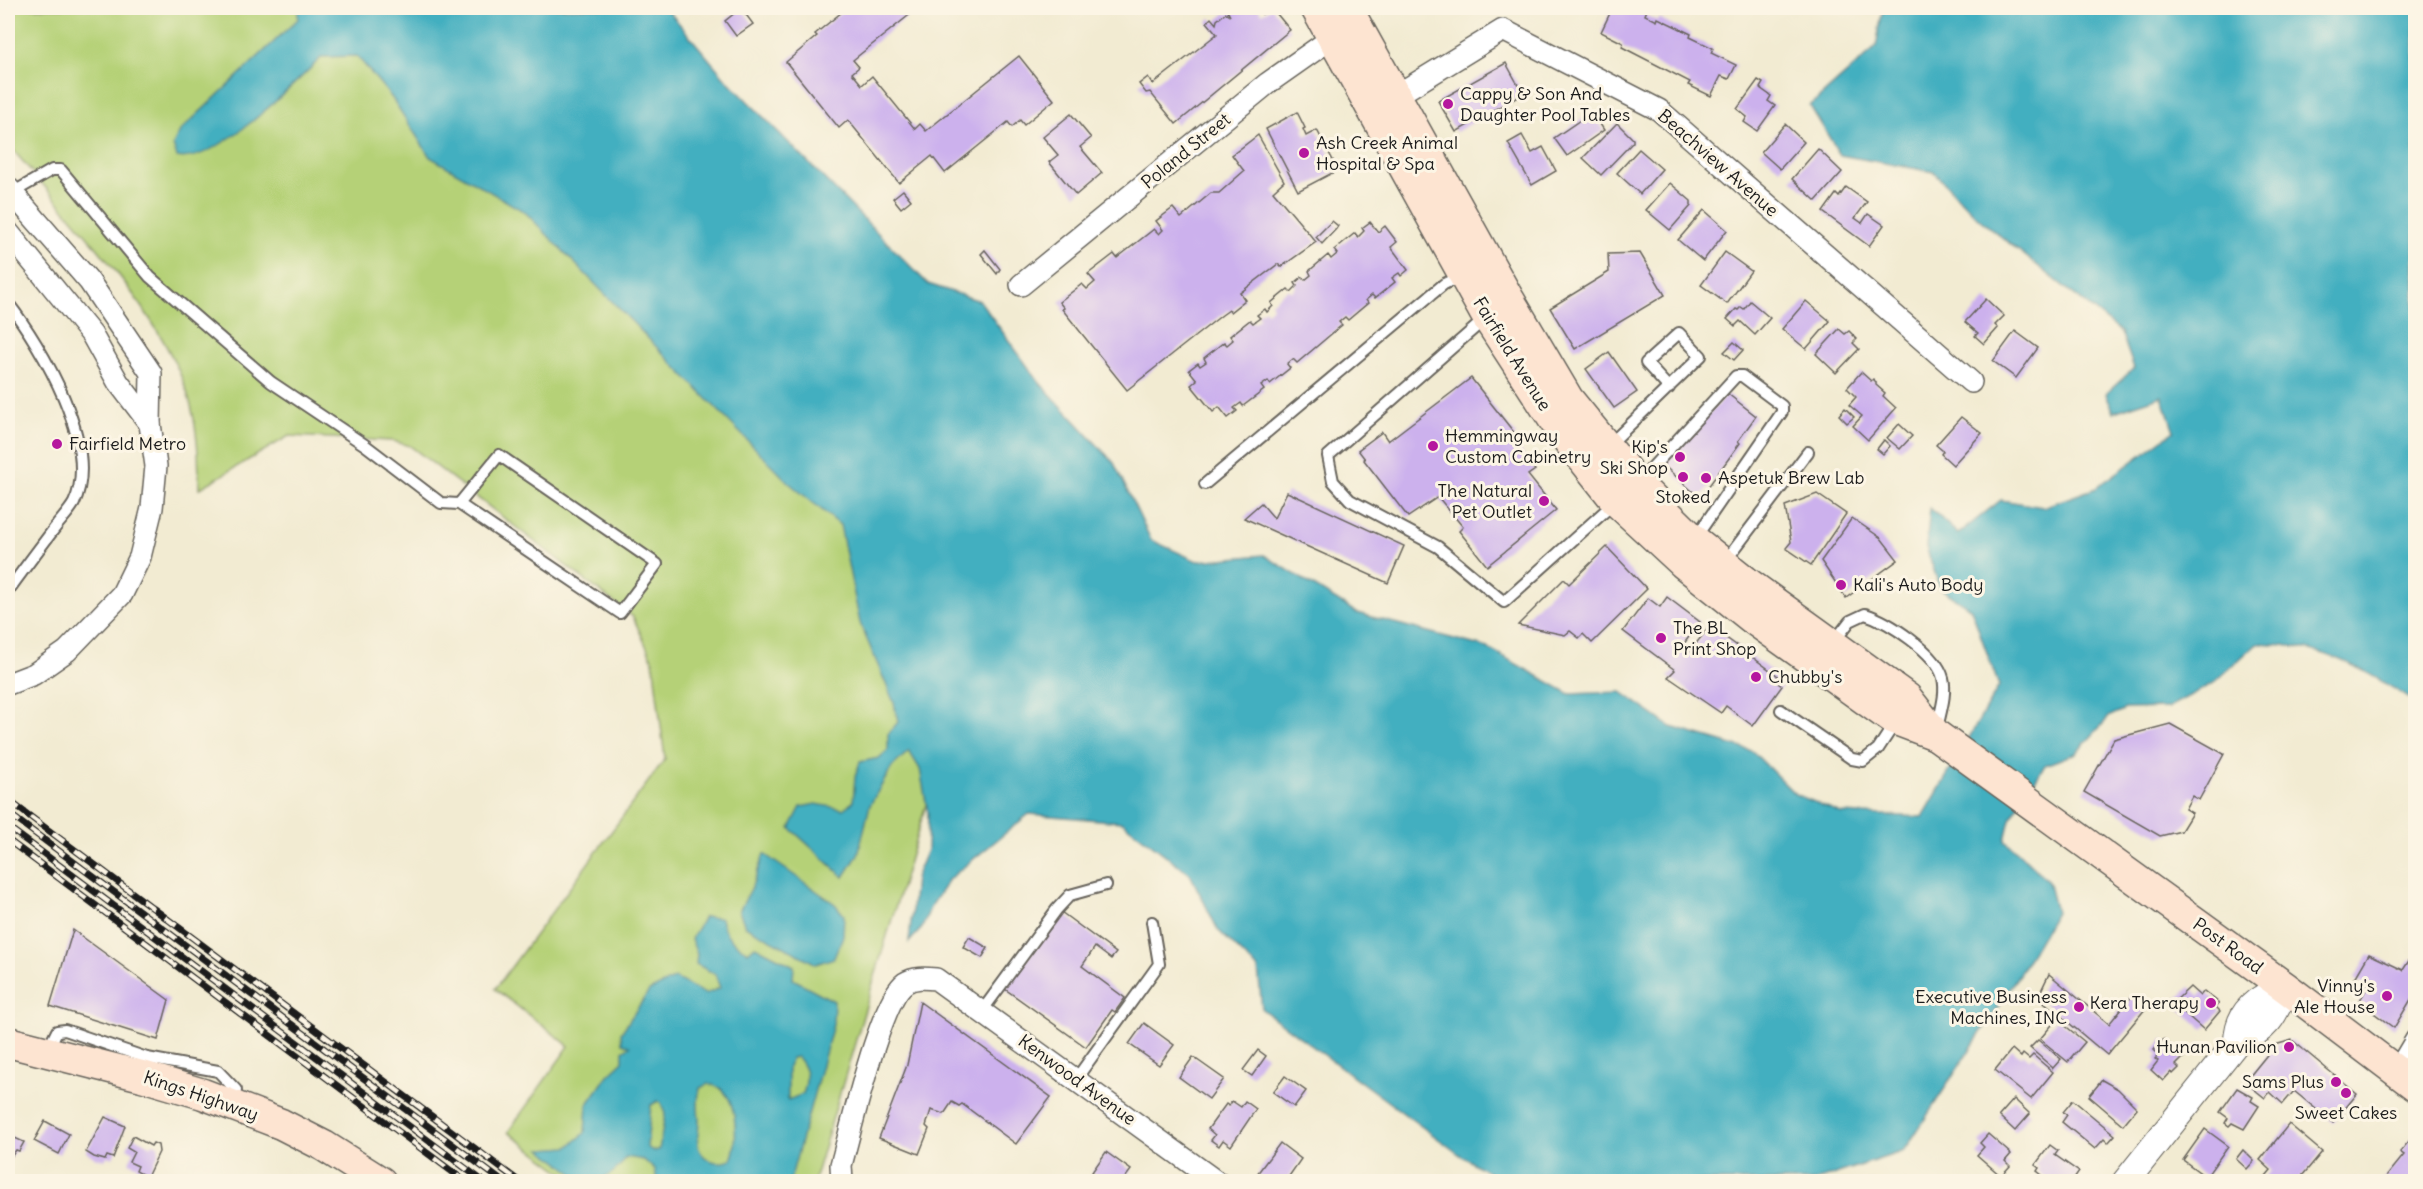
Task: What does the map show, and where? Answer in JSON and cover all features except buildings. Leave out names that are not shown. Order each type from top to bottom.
[{"type":"main road","name":"Fairfield Avenue","points":[[1316,8],[1345,23],[1384,103],[1499,309],[1563,434],[1627,493],[1907,698],[1943,740]]},
{"type":"main road","name":"Fairfield Avenue","points":[[1499,309],[1607,447],[1627,493],[1683,564],[1753,619],[1897,720],[1943,740],[2039,810]]},
{"type":"main road","name":"Post Road","points":[[2039,810],[2285,987],[2406,1079]]},
{"type":"main road","name":"Kings Highway","points":[[8,1042],[203,1094],[306,1136],[381,1182]]},
{"type":"street","name":"Poland Street","points":[[1021,285],[1345,23]]},
{"type":"street","name":"Beachview Avenue","points":[[1384,103],[1503,30],[1659,110],[1971,382]]},
{"type":"street","points":[[8,684],[34,674],[67,651],[122,594],[140,557],[152,508],[156,466],[150,424],[151,373],[89,281],[10,190]]},
{"type":"street","points":[[8,232],[92,335],[118,382],[150,424]]},
{"type":"street","name":"Kenwood Avenue","points":[[842,1182],[841,1165],[879,1028],[895,994],[903,984],[922,978],[936,979],[1217,1181]]},
{"type":"street","points":[[2125,1182],[2237,1042],[2255,1035],[2276,1013],[2285,987]]},
{"type":"street","points":[[2406,1079],[2415,1040]]},
{"type":"lane","points":[[10,190],[52,170],[62,170],[150,278],[271,382],[364,445],[441,503],[459,504],[620,613],[657,564],[499,454],[459,504]]},
{"type":"lane","points":[[1205,484],[1444,284],[1475,267]]},
{"type":"lane","points":[[8,303],[44,358],[72,417],[79,451],[79,471],[74,503],[8,591]]},
{"type":"lane","points":[[1499,309],[1328,456],[1333,482],[1350,500],[1438,547],[1504,602],[1627,493],[1736,376],[1742,376],[1782,406],[1782,412],[1694,540]]},
{"type":"lane","points":[[1607,447],[1669,388],[1701,356],[1679,333],[1646,363],[1669,388]]},
{"type":"lane","points":[[1723,563],[1808,453]]},
{"type":"lane","points":[[1832,645],[1850,621],[1865,614],[1884,621],[1933,658],[1943,677],[1943,740]]},
{"type":"lane","points":[[1781,710],[1852,759],[1863,761],[1878,749],[1897,720]]},
{"type":"lane","points":[[982,1011],[1070,895],[1106,885]]},
{"type":"lane","points":[[1076,1079],[1159,964],[1152,922]]},
{"type":"lane","points":[[47,1051],[57,1031],[65,1030],[147,1058],[218,1071],[236,1090],[234,1107]]},
{"type":"green space","points":[[8,8],[474,8],[866,478],[952,717],[814,1181],[574,1181],[508,1132],[569,1046],[495,989],[665,759],[653,661],[633,617],[410,446],[393,441],[289,436],[199,489],[198,448],[191,407],[183,381],[168,350],[128,287],[8,144]]},
{"type":"water","points":[[298,8],[666,8],[725,78],[928,284],[980,301],[1039,382],[1114,463],[1151,540],[1197,561],[1264,555],[1357,613],[1488,648],[1570,694],[1621,692],[1671,727],[1752,751],[1795,794],[1841,813],[1923,817],[1999,686],[1971,609],[1940,588],[1926,547],[1930,508],[1958,534],[2001,500],[2043,507],[2096,488],[2174,431],[2162,396],[2114,412],[2106,394],[2134,368],[2121,332],[1979,219],[1934,172],[1840,155],[1810,106],[1876,47],[1883,8],[2415,8],[2415,702],[2377,678],[2341,660],[2302,648],[2257,643],[2215,682],[2167,708],[2125,709],[2110,716],[2076,753],[2045,765],[2010,819],[2005,840],[2048,881],[2056,912],[2021,971],[1904,1151],[1814,1181],[1502,1181],[1463,1157],[1262,1009],[1258,969],[1218,930],[1190,874],[1122,822],[1029,814],[949,879],[930,908],[922,928],[909,942],[915,878],[927,850],[928,813],[920,769],[909,751],[892,767],[870,805],[858,855],[844,877],[790,828],[801,807],[816,804],[843,809],[853,802],[855,777],[860,762],[879,758],[888,750],[888,734],[898,722],[894,703],[860,623],[840,525],[789,483],[525,212],[430,157],[392,98],[357,56],[322,57],[254,120],[232,136],[212,149],[193,156],[177,157],[173,145],[180,131],[298,19]]},
{"type":"water","points":[[764,854],[835,904],[844,915],[843,936],[834,958],[816,964],[745,926],[739,911],[751,889]]},
{"type":"water","points":[[704,917],[721,918],[727,934],[738,945],[748,952],[755,946],[794,966],[793,979],[834,1001],[833,1025],[790,1181],[657,1181],[655,1170],[644,1160],[626,1157],[618,1168],[603,1178],[583,1181],[541,1149],[568,1147],[585,1133],[587,1105],[608,1075],[623,1061],[623,1051],[630,1046],[622,1043],[621,1033],[649,991],[675,978],[705,994],[720,988],[715,974],[696,964],[697,954],[691,939]],"holes":[[[797,1057],[805,1070],[806,1084],[803,1094],[788,1100],[788,1066],[792,1058]],[[708,1084],[715,1086],[720,1088],[729,1099],[735,1126],[735,1145],[731,1160],[722,1162],[709,1160],[699,1149],[698,1096],[700,1088]],[[658,1101],[665,1114],[659,1150],[653,1151],[647,1147],[651,1105]]]},
{"type":"railway","points":[[8,800],[520,1182]]},
{"type":"railway","points":[[8,813],[503,1182]]},
{"type":"railway","points":[[8,827],[484,1182]]},
{"type":"railway","points":[[8,840],[466,1182]]},
{"type":"place","name":"Cappy & Son And Daughter Pool Tables","points":[[1448,104]]},
{"type":"place","name":"Ash Creek Animal Hospital & Spa","points":[[1304,153]]},
{"type":"place","name":"Fairfield Metro","points":[[57,444]]},
{"type":"place","name":"Hemmingway Custom Cabinetry","points":[[1433,446]]},
{"type":"place","name":"Kip's Ski Shop","points":[[1680,457]]},
{"type":"place","name":"Stoked","points":[[1683,477]]},
{"type":"place","name":"Aspetuk Brew Lab","points":[[1706,478]]},
{"type":"place","name":"The Natural Pet Outlet","points":[[1544,501]]},
{"type":"place","name":"Kali's Auto Body","points":[[1841,585]]},
{"type":"place","name":"The BL Print Shop","points":[[1661,638]]},
{"type":"place","name":"Chubby's","points":[[1756,677]]},
{"type":"place","name":"Vinny's Ale House","points":[[2387,996]]},
{"type":"place","name":"Kera Therapy","points":[[2211,1003]]},
{"type":"place","name":"Executive Business Machines, INC","points":[[2079,1007]]},
{"type":"place","name":"Hunan Pavilion","points":[[2289,1047]]},
{"type":"place","name":"Sams Plus","points":[[2336,1082]]},
{"type":"place","name":"Sweet Cakes","points":[[2346,1093]]}]
